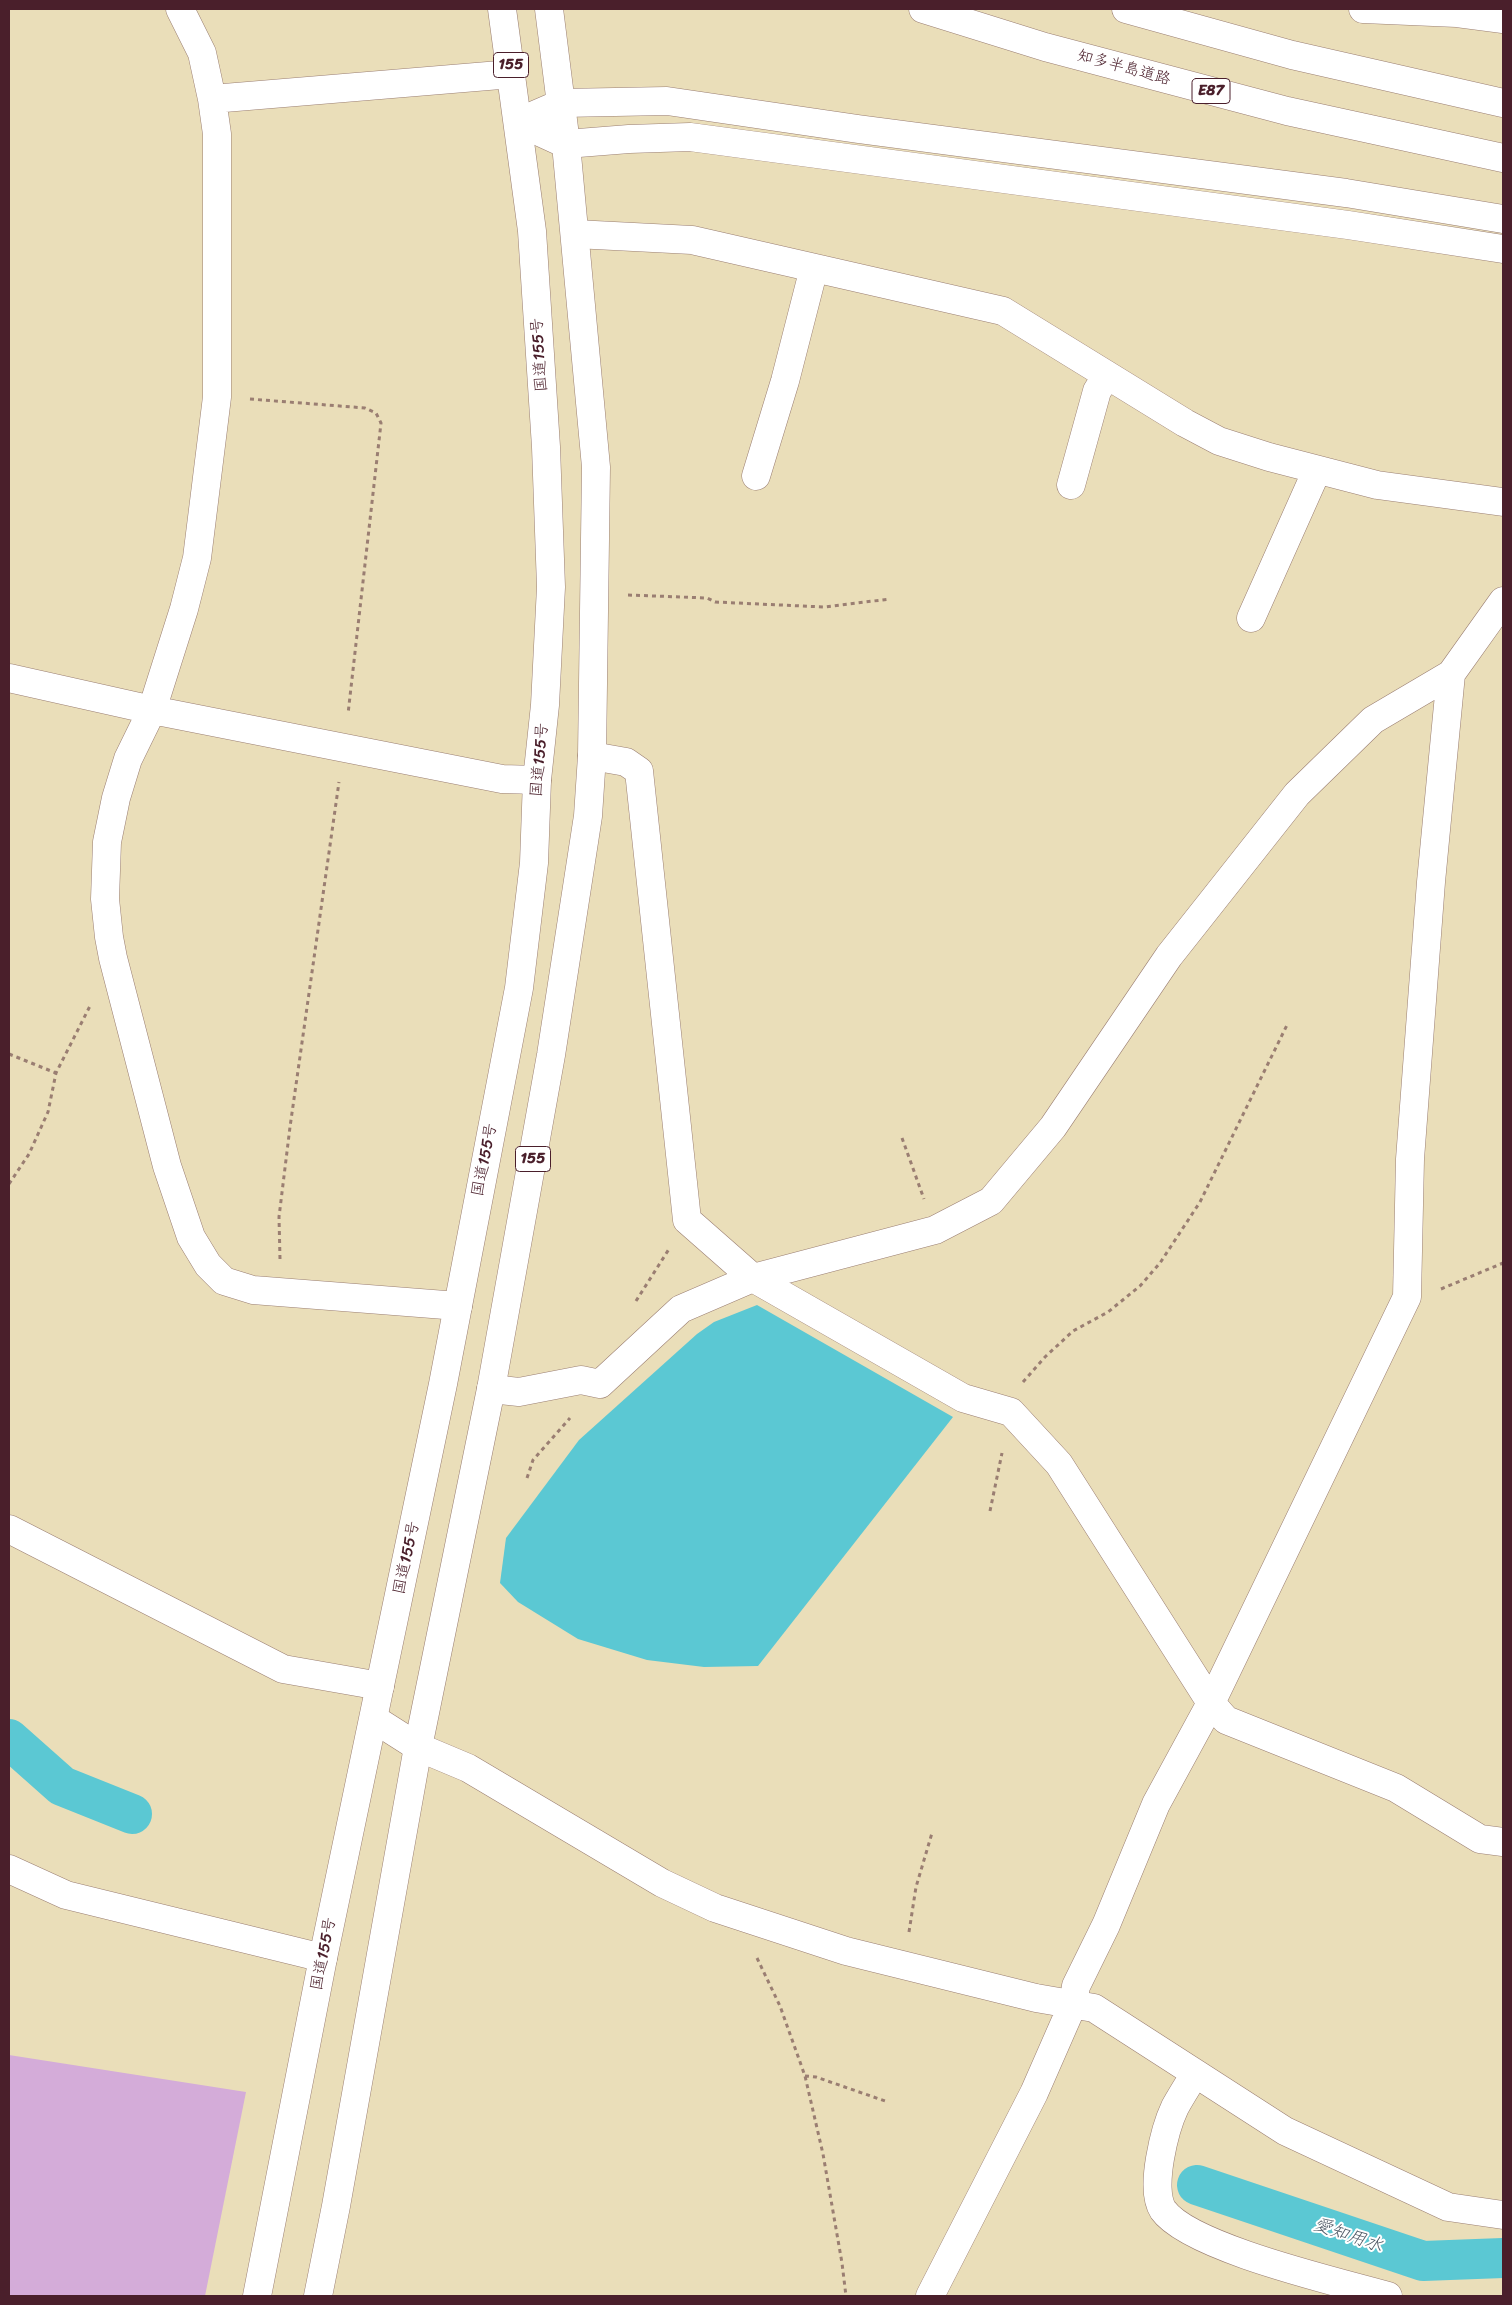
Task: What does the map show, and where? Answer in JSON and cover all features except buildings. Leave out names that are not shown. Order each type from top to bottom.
[{"type":"main road","points":[[180,9],[202,53],[212,99],[216,134],[217,397],[197,558],[184,609],[152,710],[128,759],[116,798],[107,842],[105,899],[113,958],[167,1166],[191,1237],[208,1265],[224,1281],[253,1290],[458,1306]]},
{"type":"main road","name":"国道155号","points":[[257,2296],[323,1958],[458,1306],[519,988],[534,863],[537,780],[545,705],[551,587],[546,447],[532,231],[502,9]]},
{"type":"main road","name":"155","points":[[318,2296],[336,2206],[418,1747],[491,1389],[551,1055],[588,816],[592,756],[596,467],[562,103],[549,9]]},
{"type":"main road","name":"知多半島道路","points":[[923,9],[1045,47],[1287,111],[1503,158]]},
{"type":"main road","points":[[1126,9],[1292,54],[1503,103]]},
{"type":"main road","points":[[1363,9],[1457,11],[1503,19]]},
{"type":"main road","points":[[212,99],[512,74]]},
{"type":"main road","points":[[518,122],[562,103],[667,101],[858,129],[1346,192],[1503,219]]},
{"type":"main road","points":[[518,122],[566,144],[629,138],[690,137],[1348,225],[1503,249]]},
{"type":"main road","points":[[575,234],[692,240],[1003,311],[1185,423],[1219,441],[1317,470],[1377,485],[1503,502]]},
{"type":"main road","points":[[756,476],[785,380],[814,268]]},
{"type":"main road","points":[[1071,485],[1098,391],[1107,374]]},
{"type":"main road","points":[[1251,618],[1317,470]]},
{"type":"main road","points":[[491,1389],[519,1392],[581,1380],[600,1384],[681,1309],[753,1278],[935,1230],[991,1201],[1053,1127],[1169,956],[1297,794],[1373,720],[1451,674],[1503,601]]},
{"type":"main road","points":[[930,2296],[1034,2093],[1073,2004],[1076,1986],[1106,1926],[1156,1804],[1211,1703],[1407,1297],[1410,1159],[1431,882],[1451,674]]},
{"type":"main road","points":[[9,678],[152,710],[502,779],[537,780]]},
{"type":"main road","points":[[592,756],[626,762],[640,771],[687,1220],[753,1278],[963,1398],[1011,1412],[1059,1464],[1211,1703],[1226,1720],[1396,1788],[1480,1839],[1503,1842]]},
{"type":"main road","points":[[9,1529],[283,1670],[380,1686]]},
{"type":"main road","points":[[374,1719],[418,1747],[468,1768],[662,1883],[715,1908],[846,1950],[1036,1998],[1094,2008],[1285,2131],[1448,2207],[1503,2215]]},
{"type":"main road","points":[[9,1869],[66,1895],[323,1958]]},
{"type":"main road","points":[[1194,2074],[1174,2108],[1158,2161],[1158,2188],[1162,2208],[1173,2220],[1194,2233],[1241,2254],[1388,2296]]},
{"type":"path","points":[[217,397],[365,408],[376,413],[381,423],[344,748],[310,979],[280,1208],[281,1292]]},
{"type":"path","points":[[594,594],[707,598],[715,602],[824,608],[890,599]]},
{"type":"path","points":[[9,1184],[29,1154],[48,1112],[56,1073],[113,958]]},
{"type":"path","points":[[990,1511],[1011,1412],[1025,1379],[1073,1331],[1108,1312],[1140,1286],[1160,1263],[1200,1202],[1288,1023]]},
{"type":"path","points":[[9,1054],[56,1073]]},
{"type":"path","points":[[902,1138],[935,1230]]},
{"type":"path","points":[[633,1306],[672,1244],[677,1229],[687,1220]]},
{"type":"path","points":[[1407,1297],[1441,1289],[1503,1262]]},
{"type":"path","points":[[527,1478],[533,1460],[600,1384]]},
{"type":"path","points":[[903,1965],[916,1887],[932,1832]]},
{"type":"path","points":[[744,1918],[745,1934],[780,2006],[806,2076],[826,2172],[846,2296]]},
{"type":"path","points":[[806,2076],[816,2077],[888,2102]]},
{"type":"water","points":[[757,1305],[953,1417],[758,1666],[704,1667],[647,1660],[578,1639],[518,1602],[500,1583],[506,1538],[579,1440],[697,1334],[714,1322]]},
{"type":"waterway","name":"愛知用水","points":[[9,1739],[62,1786],[132,1814]]},
{"type":"waterway","name":"愛知用水","points":[[1197,2185],[1423,2261],[1503,2258]]}]
